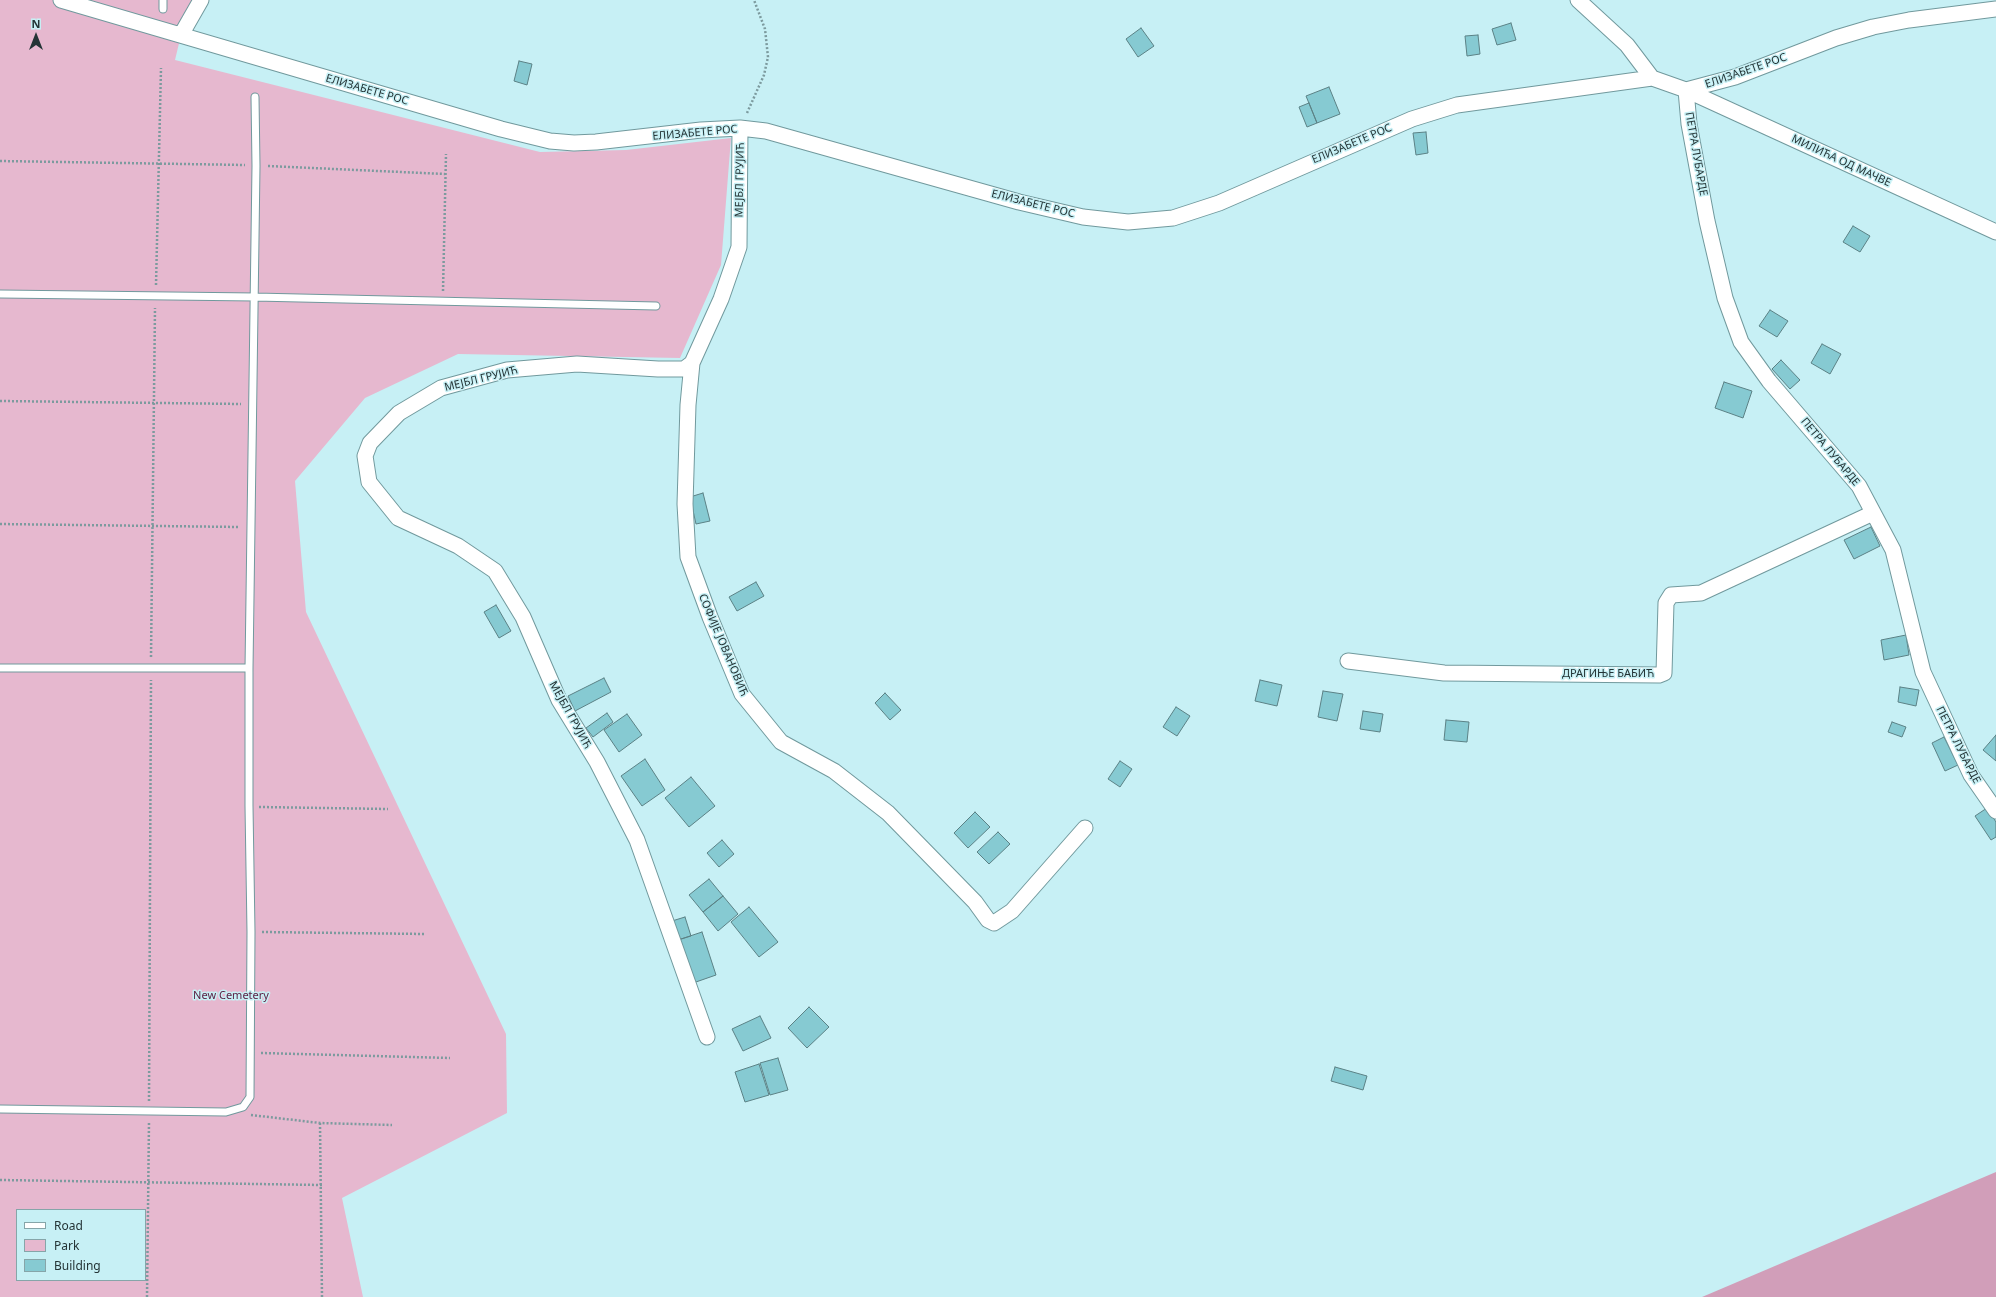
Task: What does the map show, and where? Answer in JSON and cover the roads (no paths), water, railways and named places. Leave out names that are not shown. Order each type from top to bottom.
[{"type":"street","name":"ЕЛИЗАБЕТЕ РОС","points":[[61,0],[501,129],[550,141],[574,143],[596,142],[701,130],[740,128],[766,131],[1019,202],[1083,217],[1128,222],[1173,218],[1219,203],[1412,119],[1457,105],[1652,78],[1686,90],[1735,77],[1836,38],[1873,27],[1909,20],[1996,10]]},
{"type":"street","points":[[180,35],[201,0]]},
{"type":"street","points":[[1578,0],[1627,45],[1652,78]]},
{"type":"street","name":"МИЛИЋА ОД МАЧВЕ","points":[[1686,90],[1996,232]]},
{"type":"street","name":"ПЕТРА ЛУБАРДЕ","points":[[1686,90],[1689,124],[1725,298],[1741,342],[1769,381],[1859,486],[1874,513],[1893,550],[1923,672],[1971,775],[1996,811]]},
{"type":"street","name":"МЕЈБЛ ГРУЈИЋ","points":[[707,1037],[637,840],[597,762],[559,700],[523,617],[495,571],[458,546],[398,518],[369,482],[365,456],[370,443],[399,413],[441,388],[508,370],[577,364],[658,369],[684,369],[692,363],[721,299],[739,247],[740,128]]},
{"type":"street","name":"СОФИЈЕ ЈОВАНОВИЋ","points":[[692,363],[688,405],[685,497],[688,557],[710,617],[742,694],[781,742],[834,771],[888,813],[975,902],[988,920],[994,923],[1012,911],[1085,828]]},
{"type":"street","name":"ДРАГИЊЕ БАБИЋ","points":[[1348,661],[1444,673],[1659,675],[1664,673],[1666,603],[1671,595],[1701,593],[1874,513]]},
{"type":"lane","points":[[163,0],[163,9]]},
{"type":"lane","points":[[0,1109],[226,1112],[243,1107],[250,1097],[252,932],[249,806],[249,668],[255,296],[255,97]]},
{"type":"lane","points":[[0,294],[255,296],[656,306]]},
{"type":"lane","points":[[0,668],[249,668]]},
{"type":"park label","name":"New Cemetery","points":[[231,996]]}]
